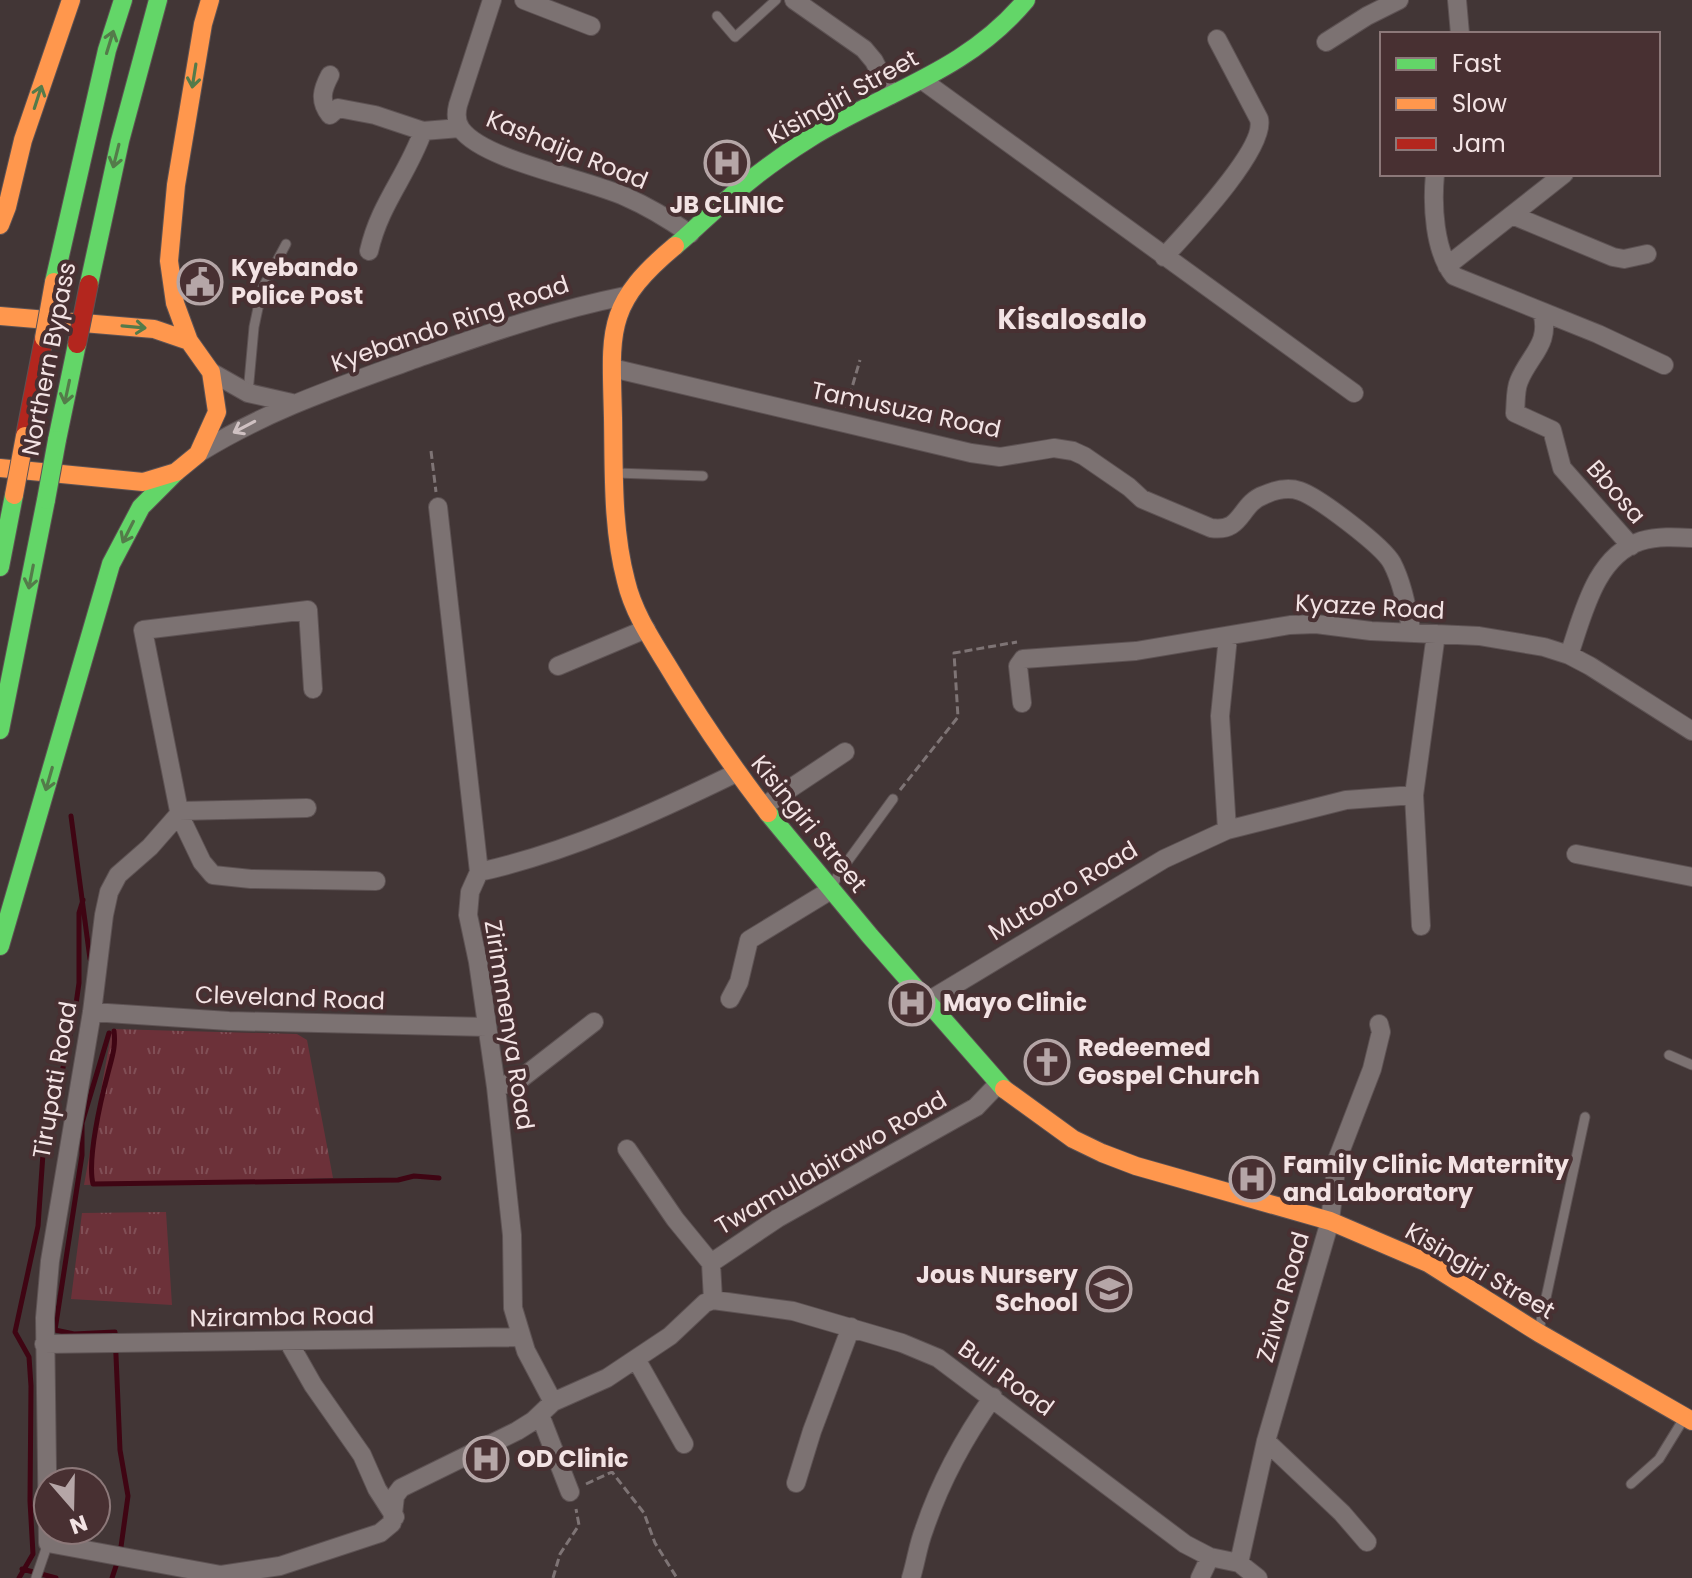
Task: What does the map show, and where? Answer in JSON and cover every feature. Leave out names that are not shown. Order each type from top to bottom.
[{"type":"main road","points":[[0,225],[23,140],[71,0]]},
{"type":"main road","name":"Northern Bypass","points":[[0,567],[54,282],[107,50],[123,0]]},
{"type":"main road","name":"Northern Bypass","points":[[0,730],[112,173],[158,0]]},
{"type":"main road","points":[[0,946],[111,564],[141,507],[198,454],[217,412],[211,372],[189,341],[175,303],[169,261],[179,170],[203,24],[210,0]]},
{"type":"main road","name":"Kisingiri Street","points":[[1026,0],[1007,24],[977,49],[794,147],[733,194],[625,296],[613,336],[613,473],[619,542],[627,585],[646,629],[699,719],[736,773],[831,890],[998,1084],[1073,1139],[1102,1153],[1136,1166],[1330,1221],[1428,1263],[1539,1333],[1689,1419]]},
{"type":"main road","points":[[0,184],[23,140]]},
{"type":"main road","points":[[0,316],[154,329],[189,341]]},
{"type":"main road","points":[[0,468],[143,482],[176,472]]},
{"type":"street","name":"Kashaija Road","points":[[492,0],[458,105],[456,113],[460,128],[487,147],[509,157],[624,196],[690,234]]},
{"type":"street","points":[[524,0],[591,26]]},
{"type":"street","points":[[794,0],[864,49],[874,61],[891,95]]},
{"type":"street","points":[[1326,42],[1399,0]]},
{"type":"street","points":[[1457,0],[1460,32]]},
{"type":"street","points":[[1164,257],[1220,193],[1260,133],[1259,119],[1217,39]]},
{"type":"street","points":[[330,75],[322,89],[323,106],[330,115],[338,108],[361,111],[423,131],[460,128]]},
{"type":"street","points":[[922,80],[1354,393]]},
{"type":"street","points":[[369,251],[380,213],[416,151],[423,131]]},
{"type":"street","points":[[1435,176],[1440,243],[1447,266],[1454,276],[1664,365]]},
{"type":"street","points":[[1447,266],[1561,176]]},
{"type":"street","points":[[1512,215],[1613,257],[1624,259],[1647,254]]},
{"type":"street","name":"Kyebando Ring Road","points":[[198,454],[241,427],[292,403],[526,320],[625,296]]},
{"type":"street","name":"Bbosa","points":[[1542,312],[1546,327],[1542,343],[1517,385],[1515,413],[1552,430],[1562,468],[1631,546]]},
{"type":"street","name":"Tamusuza Road","points":[[612,368],[985,455],[1022,455],[1063,449],[1084,456],[1142,499],[1218,529],[1234,525],[1247,505],[1266,494],[1287,489],[1305,493],[1378,546],[1390,560],[1403,594],[1412,633]]},
{"type":"street","points":[[211,372],[248,393],[292,403]]},
{"type":"street","name":"Zirimmenya Road","points":[[438,507],[479,872],[467,908],[496,1087],[512,1235],[513,1308],[570,1492]]},
{"type":"street","points":[[1569,655],[1596,583],[1615,558],[1631,546],[1653,538],[1692,538]]},
{"type":"street","points":[[313,689],[308,610],[143,630],[179,812],[202,862],[213,875],[251,879],[376,881]]},
{"type":"street","name":"Kyazze Road","points":[[1021,660],[1123,652],[1303,623],[1496,638],[1569,655],[1692,731]]},
{"type":"street","points":[[558,666],[646,629]]},
{"type":"street","points":[[1421,926],[1414,795],[1436,634]]},
{"type":"street","points":[[1227,830],[1220,716],[1228,637]]},
{"type":"street","points":[[1021,660],[1018,666],[1022,703]]},
{"type":"street","points":[[764,806],[845,752]]},
{"type":"street","points":[[479,872],[554,850],[628,823],[736,773]]},
{"type":"street","name":"Mutooro Road","points":[[928,1001],[1164,859],[1227,830],[1346,800],[1414,795]]},
{"type":"street","points":[[179,812],[307,808]]},
{"type":"street","name":"Tirupati Road","points":[[45,1466],[44,1344],[50,1261],[92,1012],[104,915],[112,883],[150,847],[179,812]]},
{"type":"street","points":[[1576,854],[1692,877]]},
{"type":"street","points":[[730,999],[739,982],[749,940],[831,890]]},
{"type":"street","name":"Cleveland Road","points":[[92,1012],[229,1021],[487,1027]]},
{"type":"street","points":[[496,1087],[518,1081],[594,1022]]},
{"type":"street","name":"Zziwa Road","points":[[1239,1563],[1266,1441],[1330,1221],[1337,1160],[1372,1069],[1381,1032],[1379,1024]]},
{"type":"street","name":"Twamulabirawo Road","points":[[713,1300],[711,1263],[778,1218],[976,1107],[998,1084]]},
{"type":"street","points":[[627,1149],[675,1219],[711,1263]]},
{"type":"street","points":[[64,1546],[221,1575],[254,1571],[322,1554],[380,1533],[388,1529],[395,1517],[395,1496],[401,1488],[499,1441],[546,1409],[636,1359],[670,1336],[705,1303],[713,1300]]},
{"type":"street","name":"Buli Road","points":[[713,1300],[793,1311],[902,1343],[938,1358],[1185,1544],[1210,1557],[1239,1563]]},
{"type":"street","points":[[796,1483],[851,1327]]},
{"type":"street","name":"Nziramba Road","points":[[44,1344],[521,1337]]},
{"type":"street","points":[[288,1341],[320,1397],[362,1455],[377,1489],[395,1517]]},
{"type":"street","points":[[636,1359],[684,1444]]},
{"type":"street","points":[[911,1578],[923,1532],[942,1486],[967,1434],[993,1397]]},
{"type":"street","points":[[1266,1441],[1333,1504],[1367,1542]]},
{"type":"street","points":[[1200,1578],[1210,1557]]},
{"type":"street","points":[[1239,1563],[1258,1578]]},
{"type":"lane","points":[[717,16],[735,37],[776,0]]},
{"type":"lane","points":[[248,393],[254,327],[262,289],[286,244]]},
{"type":"lane","points":[[613,473],[703,476]]},
{"type":"lane","points":[[831,890],[839,873],[893,799]]},
{"type":"lane","points":[[1669,1055],[1692,1065]]},
{"type":"lane","points":[[1539,1333],[1585,1117]]},
{"type":"lane","points":[[1631,1484],[1659,1459],[1689,1419]]},
{"type":"lane","points":[[36,1578],[47,1546]]},
{"type":"path","points":[[842,423],[860,360]]},
{"type":"path","points":[[431,451],[438,507]]},
{"type":"path","points":[[893,799],[958,717],[954,653],[1017,642],[1021,660]]},
{"type":"path","points":[[553,1578],[560,1554],[579,1525],[570,1492],[612,1472],[644,1513],[655,1543],[677,1578]]},
{"type":"green space","points":[[112,1029],[297,1034],[307,1040],[333,1178],[84,1185]]},
{"type":"green space","points":[[166,1212],[172,1305],[71,1299],[82,1213]]},
{"type":"waterway","points":[[71,816],[90,959]]},
{"type":"waterway","points":[[19,1578],[33,1554],[31,1386],[29,1357],[15,1332],[38,1226],[44,1139],[53,1115],[75,1011],[79,983],[79,913],[83,900]]},
{"type":"waterway","points":[[114,1031],[113,1052],[93,1145],[93,1184],[398,1180],[414,1176],[439,1178]]},
{"type":"waterway","points":[[109,1033],[82,1123],[82,1155],[55,1330],[74,1334],[115,1332],[120,1450],[128,1496],[120,1554],[112,1578]]},
{"type":"waterway","points":[[22,1569],[56,1578]]},
{"type":"traffic: fast","points":[[54,282],[107,50],[123,0]]},
{"type":"traffic: fast","points":[[89,284],[120,141],[158,0]]},
{"type":"traffic: fast","points":[[675,246],[775,161],[810,138],[951,63],[1003,25],[1026,0]]},
{"type":"traffic: fast","points":[[57,440],[77,344]]},
{"type":"traffic: fast","points":[[46,500],[57,440]]},
{"type":"traffic: fast","points":[[0,946],[111,564],[141,507],[176,472]]},
{"type":"traffic: fast","points":[[0,567],[14,495]]},
{"type":"traffic: fast","points":[[0,730],[46,500]]},
{"type":"traffic: fast","points":[[768,813],[870,936],[1004,1089]]},
{"type":"traffic: slow","points":[[0,225],[23,140],[71,0]]},
{"type":"traffic: slow","points":[[189,341],[175,303],[169,261],[176,185],[203,24],[210,0]]},
{"type":"traffic: slow","points":[[675,246],[635,286],[624,303],[613,341],[615,500],[621,561],[633,603],[648,634],[702,721],[768,813]]},
{"type":"traffic: slow","points":[[44,338],[54,282]]},
{"type":"traffic: slow","points":[[0,316],[154,329],[189,341],[211,372],[217,412],[198,454],[176,472],[143,482],[0,468]]},
{"type":"traffic: slow","points":[[14,495],[25,436]]},
{"type":"traffic: slow","points":[[1004,1089],[1073,1139],[1102,1153],[1136,1166],[1330,1221],[1428,1263],[1539,1333],[1692,1421]]},
{"type":"traffic: jam","points":[[77,344],[89,284]]},
{"type":"traffic: jam","points":[[25,436],[44,338]]},
{"type":"place","name":"JB CLINIC","points":[[727,163]]},
{"type":"place","name":"Kyebando Police Post","points":[[200,282]]},
{"type":"place","name":"Mayo Clinic","points":[[912,1003]]},
{"type":"place","name":"Redeemed Gospel Church","points":[[1047,1062]]},
{"type":"place","name":"Family Clinic Maternity and Laboratory","points":[[1252,1179]]},
{"type":"place","name":"Jous Nursery School","points":[[1109,1289]]},
{"type":"place","name":"OD Clinic","points":[[486,1459]]},
{"type":"district","name":"Kisalosalo","points":[[1072,319]]}]
